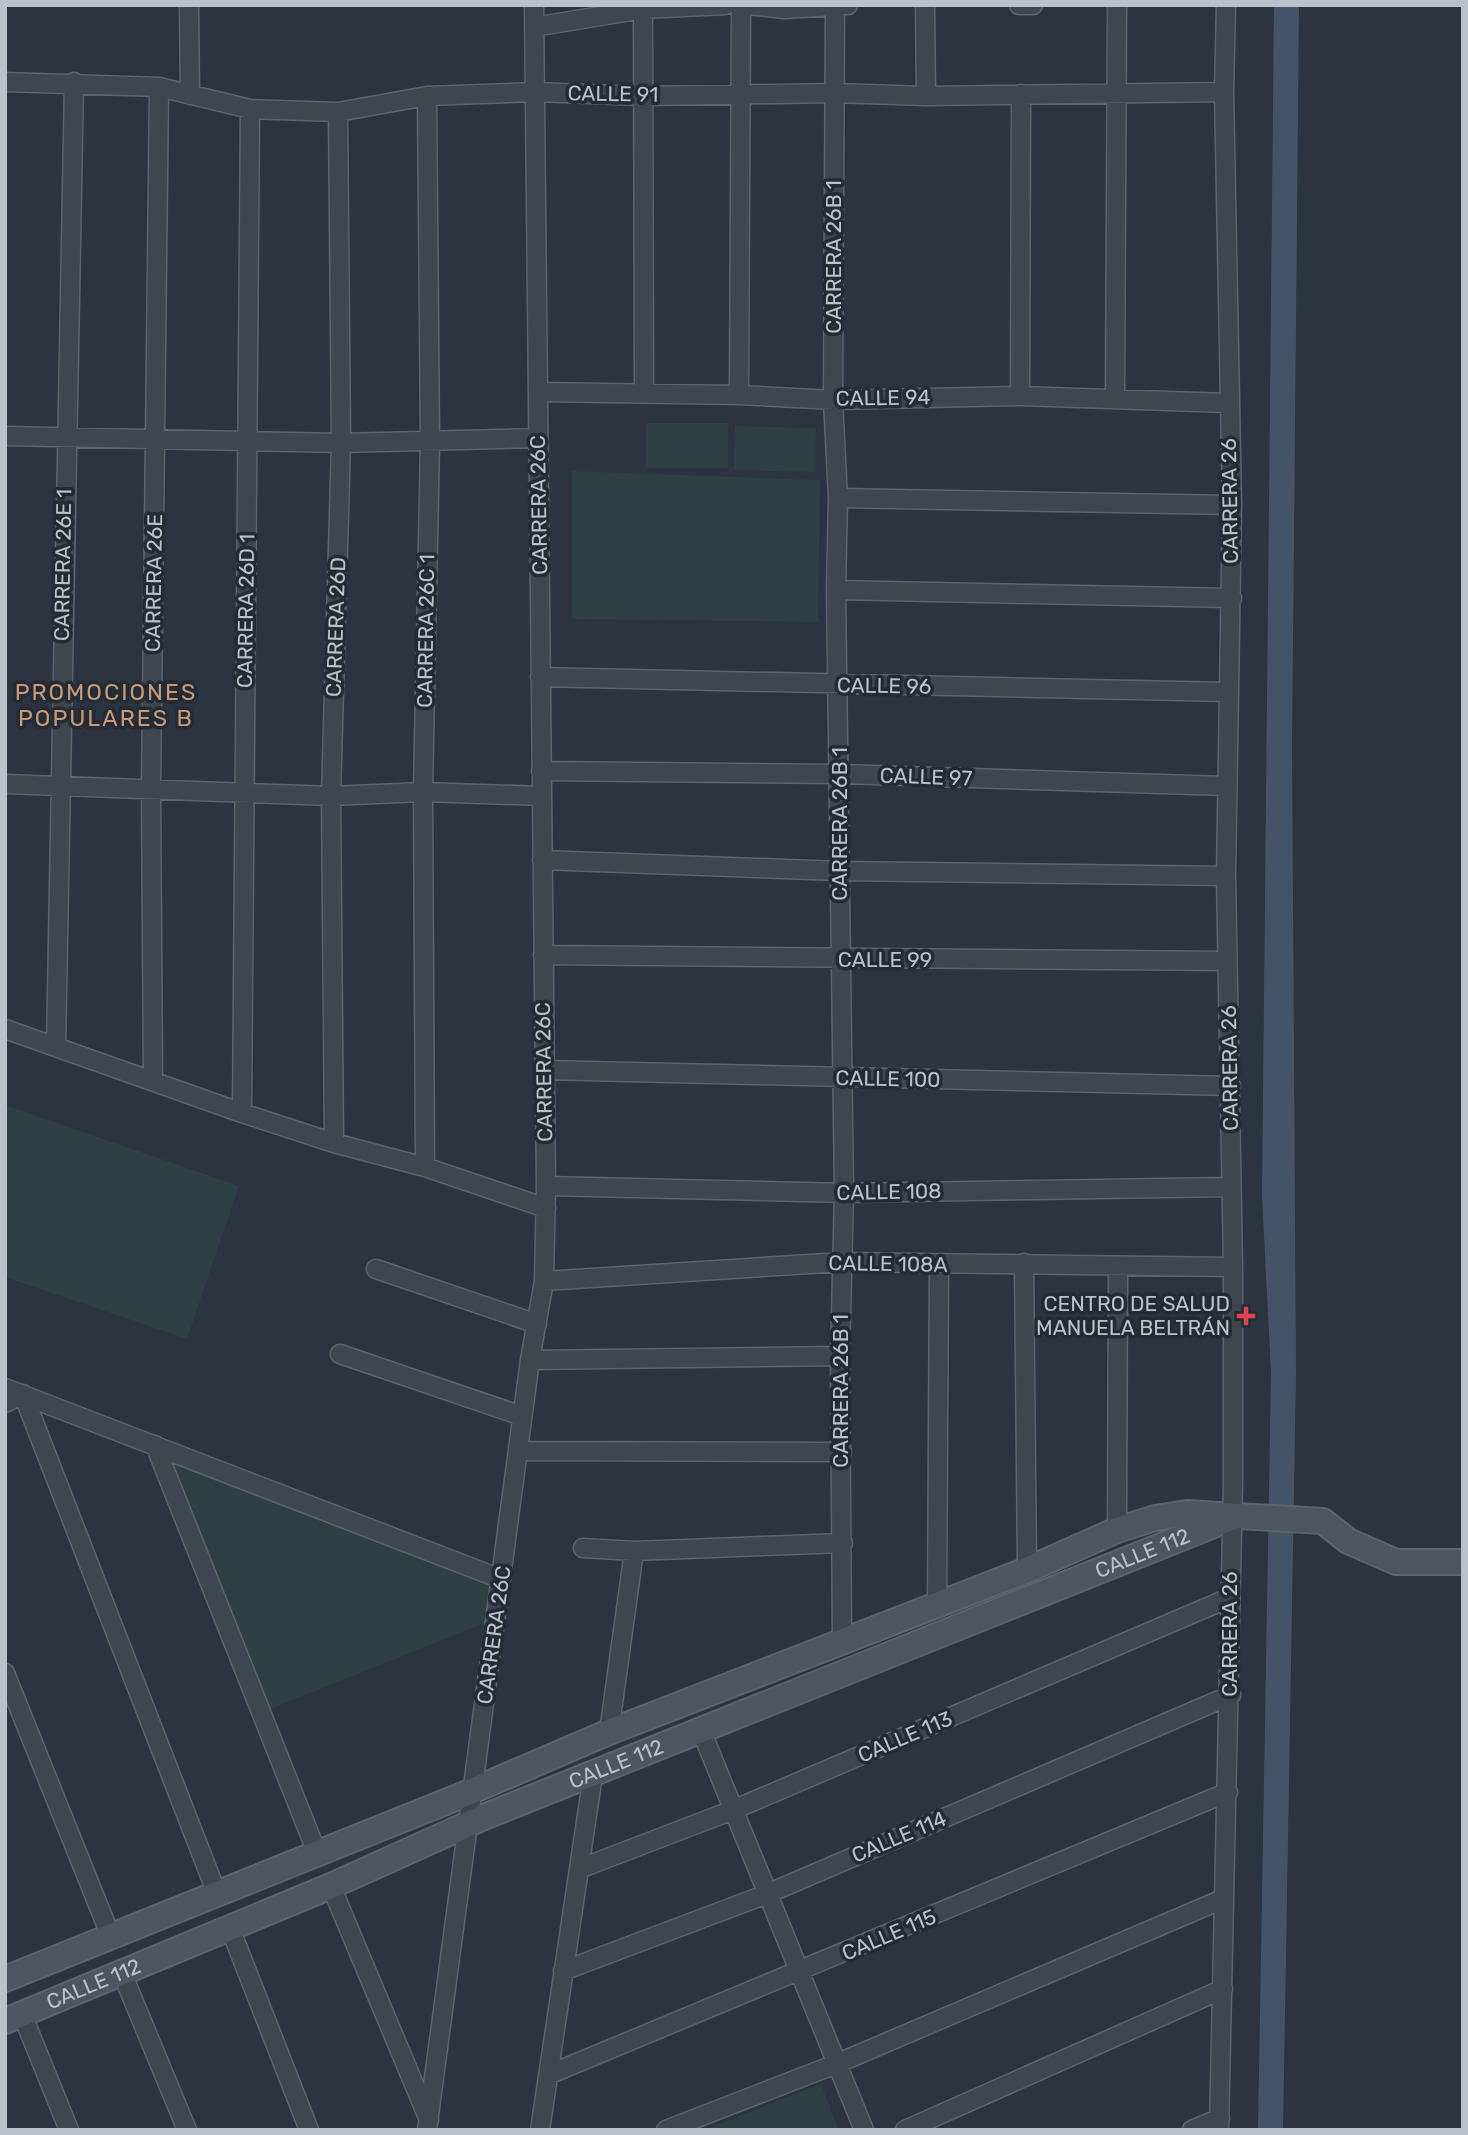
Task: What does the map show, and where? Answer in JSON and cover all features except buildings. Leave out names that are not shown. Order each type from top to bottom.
[{"type":"street","points":[[189,5],[190,95]]},
{"type":"street","name":"CARRERA 26C","points":[[428,2125],[522,1416],[544,1280],[546,1186],[534,5]]},
{"type":"street","points":[[534,27],[643,7],[726,5]]},
{"type":"street","points":[[739,395],[741,5]]},
{"type":"street","points":[[748,5],[784,9],[839,6]]},
{"type":"street","points":[[925,5],[926,96]]},
{"type":"street","points":[[1022,6],[1033,5]]},
{"type":"street","points":[[1115,398],[1117,5]]},
{"type":"street","name":"CARRERA 26","points":[[1220,2124],[1223,1899],[1231,1695],[1229,1598],[1239,1518],[1226,876],[1232,505],[1224,92],[1226,5]]},
{"type":"street","name":"CARRERA 26B 1","points":[[839,6],[835,93],[833,400],[838,498],[836,590],[844,1193],[840,1356],[842,1643]]},
{"type":"street","points":[[643,7],[644,394]]},
{"type":"street","name":"CALLE 91","points":[[5,82],[74,82],[159,87],[250,109],[338,112],[427,96],[535,92],[643,96],[835,93],[926,96],[1224,92]]},
{"type":"street","name":"CARRERA 26E 1","points":[[57,1047],[65,438],[74,82]]},
{"type":"street","name":"CARRERA 26E","points":[[153,1079],[151,790],[159,87]]},
{"type":"street","points":[[1020,396],[1021,94]]},
{"type":"street","name":"CARRERA 26C 1","points":[[425,1167],[423,792],[430,442],[427,96]]},
{"type":"street","name":"CARRERA 26D 1","points":[[242,1113],[250,109]]},
{"type":"street","name":"CARRERA 26D","points":[[334,1143],[331,796],[341,443],[338,112]]},
{"type":"street","name":"CALLE 94","points":[[538,392],[739,395],[833,400],[1020,396],[1228,403]]},
{"type":"street","points":[[5,436],[156,442],[341,443],[538,438]]},
{"type":"street","points":[[838,498],[1232,505]]},
{"type":"street","points":[[836,590],[1232,598]]},
{"type":"street","name":"CALLE 96","points":[[540,677],[1227,692]]},
{"type":"street","name":"CALLE 97","points":[[541,771],[839,774],[1226,786]]},
{"type":"street","points":[[5,784],[331,796],[423,792],[542,796]]},
{"type":"street","points":[[542,860],[840,871],[1226,876]]},
{"type":"street","name":"CALLE 99","points":[[543,955],[841,960],[1227,961]]},
{"type":"street","points":[[5,1029],[153,1079],[242,1113],[334,1143],[425,1167],[546,1208]]},
{"type":"street","name":"CALLE 100","points":[[544,1070],[1231,1086]]},
{"type":"street","name":"CALLE 108","points":[[546,1186],[844,1193],[1231,1187]]},
{"type":"street","name":"CALLE 108A","points":[[544,1280],[841,1262],[1233,1267]]},
{"type":"street","points":[[1024,1263],[1027,1570]]},
{"type":"street","points":[[937,1605],[939,1265]]},
{"type":"street","points":[[1117,1530],[1118,1266]]},
{"type":"street","points":[[376,1269],[537,1324]]},
{"type":"street","points":[[341,1354],[522,1416]]},
{"type":"street","points":[[530,1360],[840,1356]]},
{"type":"street","points":[[5,1388],[501,1579]]},
{"type":"street","points":[[5,1403],[23,1395]]},
{"type":"street","points":[[23,1395],[217,1894]]},
{"type":"street","points":[[155,1445],[317,1853]]},
{"type":"street","points":[[518,1451],[842,1452]]},
{"type":"street","name":"CALLE 112","points":[[7,1974],[111,1937],[610,1732],[1027,1570],[1117,1530],[1155,1518],[1187,1513],[1323,1521],[1348,1541],[1396,1562],[1463,1562]]},
{"type":"street","name":"CALLE 112","points":[[14,2017],[230,1928],[468,1824],[1239,1518]]},
{"type":"street","points":[[583,1548],[634,1551],[843,1542]]},
{"type":"street","points":[[610,1732],[634,1551]]},
{"type":"street","name":"CALLE 113","points":[[579,1868],[733,1810],[1229,1598]]},
{"type":"street","points":[[5,1673],[111,1937]]},
{"type":"street","name":"CALLE 114","points":[[563,1971],[767,1894],[1231,1695]]},
{"type":"street","points":[[701,1730],[863,2130]]},
{"type":"street","points":[[540,2130],[593,1775]]},
{"type":"street","name":"CALLE 115","points":[[548,2075],[799,1973],[1228,1792]]},
{"type":"street","points":[[331,1885],[428,2125]]},
{"type":"street","points":[[666,2130],[836,2064],[1223,1899]]},
{"type":"street","points":[[230,1928],[309,2130]]},
{"type":"street","points":[[122,1973],[187,2130]]},
{"type":"street","points":[[905,2130],[1223,1989]]},
{"type":"street","points":[[14,2017],[69,2130]]},
{"type":"street","points":[[1192,2130],[1220,2124]]},
{"type":"green space","points":[[646,423],[728,423],[728,468],[646,468]]},
{"type":"green space","points":[[735,426],[816,428],[815,472],[734,470]]},
{"type":"green space","points":[[572,471],[820,480],[818,622],[572,619]]},
{"type":"green space","points":[[5,1105],[239,1186],[187,1339],[5,1277]]},
{"type":"green space","points":[[155,1445],[501,1579],[495,1619],[261,1713]]},
{"type":"green space","points":[[821,2084],[839,2130],[704,2130]]},
{"type":"water","points":[[1274,5],[1299,5],[1292,746],[1296,1373],[1283,2130],[1258,2130],[1271,1372],[1262,1196]]},
{"type":"place","name":"CENTRO DE SALUD MANUELA BELTRÁN","points":[[1246,1316]]},
{"type":"district","name":"PROMOCIONES POPULARES B","points":[[106,705]]}]
